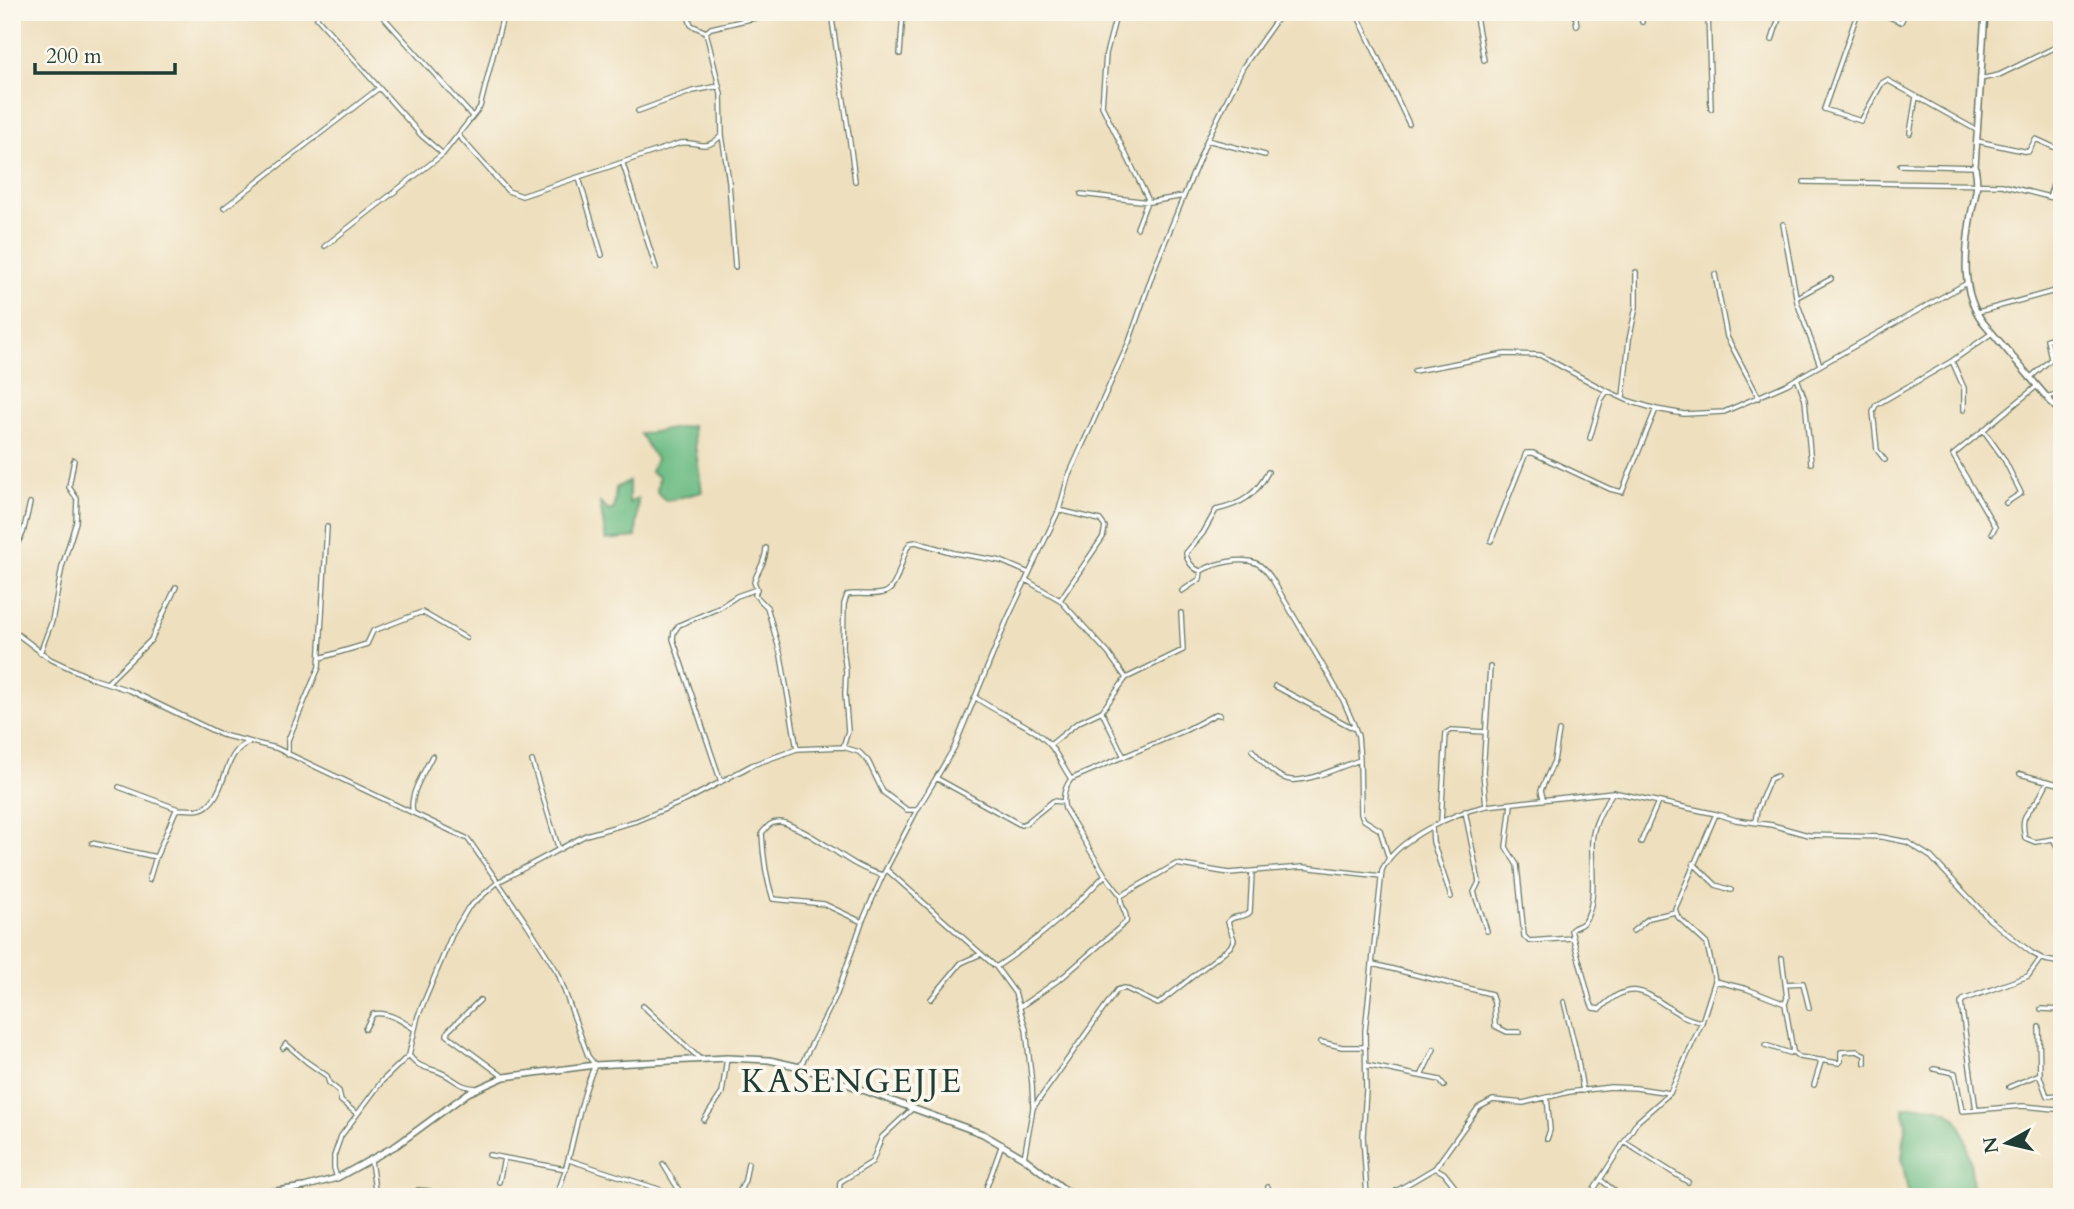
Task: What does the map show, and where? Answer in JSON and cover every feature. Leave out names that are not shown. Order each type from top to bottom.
[{"type":"street","points":[[379,12],[472,116]]},
{"type":"street","points":[[325,246],[443,154],[459,136],[480,107],[504,12]]},
{"type":"street","points":[[687,12],[691,25],[706,32]]},
{"type":"street","points":[[706,32],[711,27],[781,12]]},
{"type":"street","points":[[831,12],[855,181]]},
{"type":"street","points":[[900,54],[903,12]]},
{"type":"street","points":[[1117,12],[1106,54],[1102,106],[1149,202]]},
{"type":"street","points":[[800,1067],[837,993],[862,922],[884,876],[917,810],[954,748],[1059,510],[1068,477],[1124,355],[1156,264],[1207,140],[1243,67],[1282,12]]},
{"type":"street","points":[[1356,12],[1409,124]]},
{"type":"street","points":[[1475,12],[1484,60]]},
{"type":"street","points":[[1575,12],[1577,26]]},
{"type":"street","points":[[1641,12],[1642,22]]},
{"type":"street","points":[[1708,12],[1711,109]]},
{"type":"street","points":[[1772,40],[1781,12]]},
{"type":"street","points":[[1858,12],[1824,109],[1861,121],[1885,80],[1978,131]]},
{"type":"street","points":[[1878,12],[1901,22],[1906,12]]},
{"type":"street","points":[[1985,12],[1975,167],[1979,184],[1970,219],[1965,262],[1969,297],[1976,313],[2062,415]]},
{"type":"street","points":[[317,18],[422,136],[443,154]]},
{"type":"street","points":[[706,32],[719,86],[735,267]]},
{"type":"street","points":[[1980,79],[1999,75],[2062,44]]},
{"type":"street","points":[[638,111],[719,86]]},
{"type":"street","points":[[224,208],[379,88]]},
{"type":"street","points":[[1910,133],[1916,97]]},
{"type":"street","points":[[459,136],[508,191],[522,195],[680,144],[713,144],[722,135]]},
{"type":"street","points":[[1978,141],[2026,152],[2030,151],[2036,139],[2062,151]]},
{"type":"street","points":[[1207,140],[1265,155]]},
{"type":"street","points":[[2049,197],[2062,159]]},
{"type":"street","points":[[623,164],[656,268]]},
{"type":"street","points":[[1900,165],[1975,167]]},
{"type":"street","points":[[579,178],[602,255]]},
{"type":"street","points":[[1804,182],[2001,185],[2062,200]]},
{"type":"street","points":[[1081,194],[1149,202],[1184,196]]},
{"type":"street","points":[[1137,228],[1149,202]]},
{"type":"street","points":[[1783,224],[1806,333],[1820,365]]},
{"type":"street","points":[[1623,397],[1629,340],[1636,307],[1636,272]]},
{"type":"street","points":[[1716,274],[1727,337],[1759,398]]},
{"type":"street","points":[[1797,297],[1831,279]]},
{"type":"street","points":[[1414,370],[1505,354],[1540,355],[1607,391],[1656,409],[1709,415],[1731,410],[1759,398],[1968,283]]},
{"type":"street","points":[[1976,313],[2062,289]]},
{"type":"street","points":[[1885,460],[1877,450],[1873,411],[1875,405],[1952,361],[1992,333]]},
{"type":"street","points":[[2030,378],[2050,359],[2047,339],[2062,337]]},
{"type":"street","points":[[1952,361],[1965,388],[1964,410]]},
{"type":"street","points":[[1797,378],[1805,400],[1811,463]]},
{"type":"street","points":[[1992,533],[1994,525],[1953,456],[2037,386]]},
{"type":"street","points":[[1590,438],[1601,400],[1607,391]]},
{"type":"street","points":[[2046,397],[2062,393]]},
{"type":"street","points":[[1491,541],[1526,453],[1533,453],[1622,492],[1656,409]]},
{"type":"street","points":[[1984,431],[2004,459],[2021,493],[2006,503]]},
{"type":"street","points":[[40,653],[52,621],[62,567],[75,522],[77,499],[69,487],[74,460]]},
{"type":"street","points":[[1268,472],[1256,492],[1231,506],[1216,510],[1203,533],[1186,553],[1186,557],[1195,569],[1201,571],[1216,565],[1242,561],[1264,568],[1343,700],[1358,736],[1361,814],[1364,820],[1380,830],[1389,859]]},
{"type":"street","points":[[12,553],[23,533],[30,503]]},
{"type":"street","points":[[1059,510],[1100,520],[1105,527],[1103,537],[1060,600]]},
{"type":"street","points":[[288,755],[288,740],[319,667],[327,527]]},
{"type":"street","points":[[843,747],[848,731],[844,604],[848,596],[884,593],[890,589],[905,550],[910,543],[916,542],[954,553],[1001,561],[1029,573]]},
{"type":"street","points":[[766,548],[764,565],[754,582],[757,589],[755,595],[767,607],[781,656],[797,749]]},
{"type":"street","points":[[1182,591],[1200,579],[1201,571]]},
{"type":"street","points":[[1026,580],[1060,600],[1108,653],[1126,678]]},
{"type":"street","points":[[107,683],[151,640],[176,587]]},
{"type":"street","points":[[721,782],[673,639],[674,632],[679,625],[757,589]]},
{"type":"street","points":[[320,658],[367,644],[373,631],[422,611],[466,638]]},
{"type":"street","points":[[1050,745],[1077,723],[1102,712],[1126,678],[1183,650],[1181,613]]},
{"type":"street","points":[[12,630],[40,653],[91,678],[131,691],[222,735],[275,748],[468,839],[558,973],[586,1049],[595,1065]]},
{"type":"street","points":[[1486,806],[1483,772],[1490,667]]},
{"type":"street","points":[[1275,686],[1355,729]]},
{"type":"street","points":[[975,697],[986,706],[997,708],[1025,725],[1050,745],[1071,779]]},
{"type":"street","points":[[1102,712],[1124,757]]},
{"type":"street","points":[[1020,1007],[1064,976],[1126,922],[1127,915],[1120,905],[1121,896],[1105,875],[1063,802],[1066,785],[1071,779],[1216,714],[1220,715]]},
{"type":"street","points":[[1441,822],[1446,733],[1451,730],[1485,732]]},
{"type":"street","points":[[1545,799],[1541,796],[1541,790],[1554,761],[1559,731]]},
{"type":"street","points":[[119,787],[178,808],[199,810],[208,806],[217,794],[230,762],[240,746],[252,741]]},
{"type":"street","points":[[337,1178],[334,1168],[335,1150],[341,1136],[356,1112],[382,1081],[409,1055],[414,1029],[462,917],[468,908],[498,882],[586,835],[636,821],[687,800],[752,765],[797,749],[843,747],[859,752],[868,761],[878,786],[891,799],[907,810],[917,810]]},
{"type":"street","points":[[1252,750],[1274,772],[1290,780],[1360,760]]},
{"type":"street","points":[[413,813],[411,806],[432,756]]},
{"type":"street","points":[[532,761],[559,850]]},
{"type":"street","points":[[2020,774],[2062,785]]},
{"type":"street","points":[[1754,823],[1756,810],[1770,779],[1777,776]]},
{"type":"street","points":[[936,778],[1021,825],[1053,801],[1063,802]]},
{"type":"street","points":[[2048,781],[2037,801],[2025,813],[2023,828],[2025,838],[2035,842],[2053,839],[2062,855]]},
{"type":"street","points":[[1613,792],[1599,815],[1594,830],[1594,879],[1588,913],[1584,921],[1572,929],[1590,1001],[1595,1009],[1600,1009],[1619,992],[1634,990],[1652,996],[1687,1020],[1702,1022]]},
{"type":"street","points":[[1367,1197],[1363,1136],[1366,1065],[1364,1047],[1381,876],[1389,859],[1432,827],[1465,811],[1486,806],[1613,792],[1816,837],[1882,837],[1907,842],[1931,856],[1990,920],[2041,958],[2062,963]]},
{"type":"street","points":[[1641,842],[1658,802]]},
{"type":"street","points":[[1511,804],[1506,847],[1517,866],[1524,936],[1529,941],[1573,938]]},
{"type":"street","points":[[149,880],[178,808]]},
{"type":"street","points":[[1465,811],[1479,883],[1474,895],[1487,931]]},
{"type":"street","points":[[1675,912],[1693,863],[1716,814]]},
{"type":"street","points":[[862,922],[824,904],[773,899],[770,880],[765,873],[762,833],[769,824],[779,821],[803,831],[867,871],[884,876]]},
{"type":"street","points":[[1432,827],[1433,842],[1451,897]]},
{"type":"street","points":[[92,843],[156,858]]},
{"type":"street","points":[[1693,863],[1716,885],[1731,890]]},
{"type":"street","points":[[1121,896],[1176,864],[1221,872],[1315,868],[1381,876]]},
{"type":"street","points":[[887,870],[996,967],[1010,984],[1020,1007],[1030,1054],[1033,1108],[1024,1158]]},
{"type":"street","points":[[1033,1108],[1117,990],[1125,988],[1158,1004],[1230,947],[1234,940],[1228,922],[1233,917],[1250,912],[1252,872]]},
{"type":"street","points":[[996,967],[1024,950],[1105,875]]},
{"type":"street","points":[[1633,931],[1649,918],[1675,912]]},
{"type":"street","points":[[1589,1197],[1637,1122],[1670,1093],[1702,1022],[1715,981],[1709,946],[1675,912]]},
{"type":"street","points":[[931,999],[961,963],[981,954]]},
{"type":"street","points":[[1782,958],[1787,998],[1785,1004],[1793,1052]]},
{"type":"street","points":[[1976,1110],[1961,1003],[2028,976],[2041,958]]},
{"type":"street","points":[[1373,964],[1491,994],[1495,1026],[1507,1032],[1520,1032]]},
{"type":"street","points":[[1715,981],[1785,1004]]},
{"type":"street","points":[[1786,984],[1803,983],[1809,1008]]},
{"type":"street","points":[[480,1000],[447,1035],[505,1077]]},
{"type":"street","points":[[1563,1002],[1583,1091]]},
{"type":"street","points":[[643,1006],[701,1060]]},
{"type":"street","points":[[2041,1009],[2062,1010]]},
{"type":"street","points":[[365,1028],[377,1012],[414,1029]]},
{"type":"street","points":[[1934,1069],[1955,1073],[1960,1110],[2023,1106],[2055,1109],[2061,1094],[2047,1096],[2040,1074],[2039,1027]]},
{"type":"street","points":[[1321,1042],[1342,1047],[1364,1047]]},
{"type":"street","points":[[283,1048],[286,1044],[327,1076],[329,1083],[339,1091],[341,1101],[356,1112]]},
{"type":"street","points":[[1765,1045],[1821,1062],[1840,1063],[1841,1052],[1851,1051],[1863,1054],[1865,1063]]},
{"type":"street","points":[[1421,1076],[1434,1049]]},
{"type":"street","points":[[409,1055],[419,1066],[444,1074],[465,1087],[478,1088]]},
{"type":"street","points":[[705,1120],[722,1093],[727,1058]]},
{"type":"street","points":[[235,1197],[303,1187],[337,1178],[371,1161],[478,1088],[505,1077],[595,1065],[727,1058],[769,1060],[800,1067],[974,1130],[1024,1158],[1074,1197]]},
{"type":"street","points":[[1814,1085],[1821,1062]]},
{"type":"street","points":[[556,1197],[569,1160],[582,1097],[595,1065]]},
{"type":"street","points":[[1366,1065],[1441,1081],[1444,1086]]},
{"type":"street","points":[[2009,1087],[2040,1074]]},
{"type":"street","points":[[1386,1197],[1435,1168],[1466,1122],[1482,1105],[1493,1100],[1523,1103],[1583,1091],[1628,1087],[1670,1093]]},
{"type":"street","points":[[1547,1097],[1550,1130],[1547,1139]]},
{"type":"street","points":[[839,1197],[840,1182],[872,1163],[880,1140],[912,1109]]},
{"type":"street","points":[[1624,1142],[1688,1182]]},
{"type":"street","points":[[986,1189],[1002,1144]]},
{"type":"street","points":[[489,1155],[566,1169]]},
{"type":"street","points":[[499,1182],[504,1158]]},
{"type":"street","points":[[569,1160],[683,1197]]},
{"type":"street","points":[[371,1161],[376,1197]]},
{"type":"street","points":[[737,1197],[742,1189],[748,1163]]},
{"type":"street","points":[[663,1164],[683,1197]]},
{"type":"street","points":[[1435,1168],[1444,1173],[1463,1197]]},
{"type":"street","points":[[1601,1180],[1622,1197]]},
{"type":"street","points":[[1268,1187],[1270,1197]]},
{"type":"street","points":[[418,1190],[446,1197]]},
{"type":"green space","points":[[692,426],[702,492],[666,501],[657,492],[659,477],[651,472],[656,459],[640,434]]},
{"type":"green space","points":[[629,481],[629,503],[638,498],[636,537],[606,540],[600,503],[609,511],[614,509],[616,488]]},
{"type":"green space","points":[[1915,1106],[1944,1110],[1958,1122],[1969,1154],[1973,1197],[1909,1197],[1902,1159],[1906,1124],[1903,1108]]},
{"type":"district","name":"KASENGEJJE","points":[[852,1080]]}]
